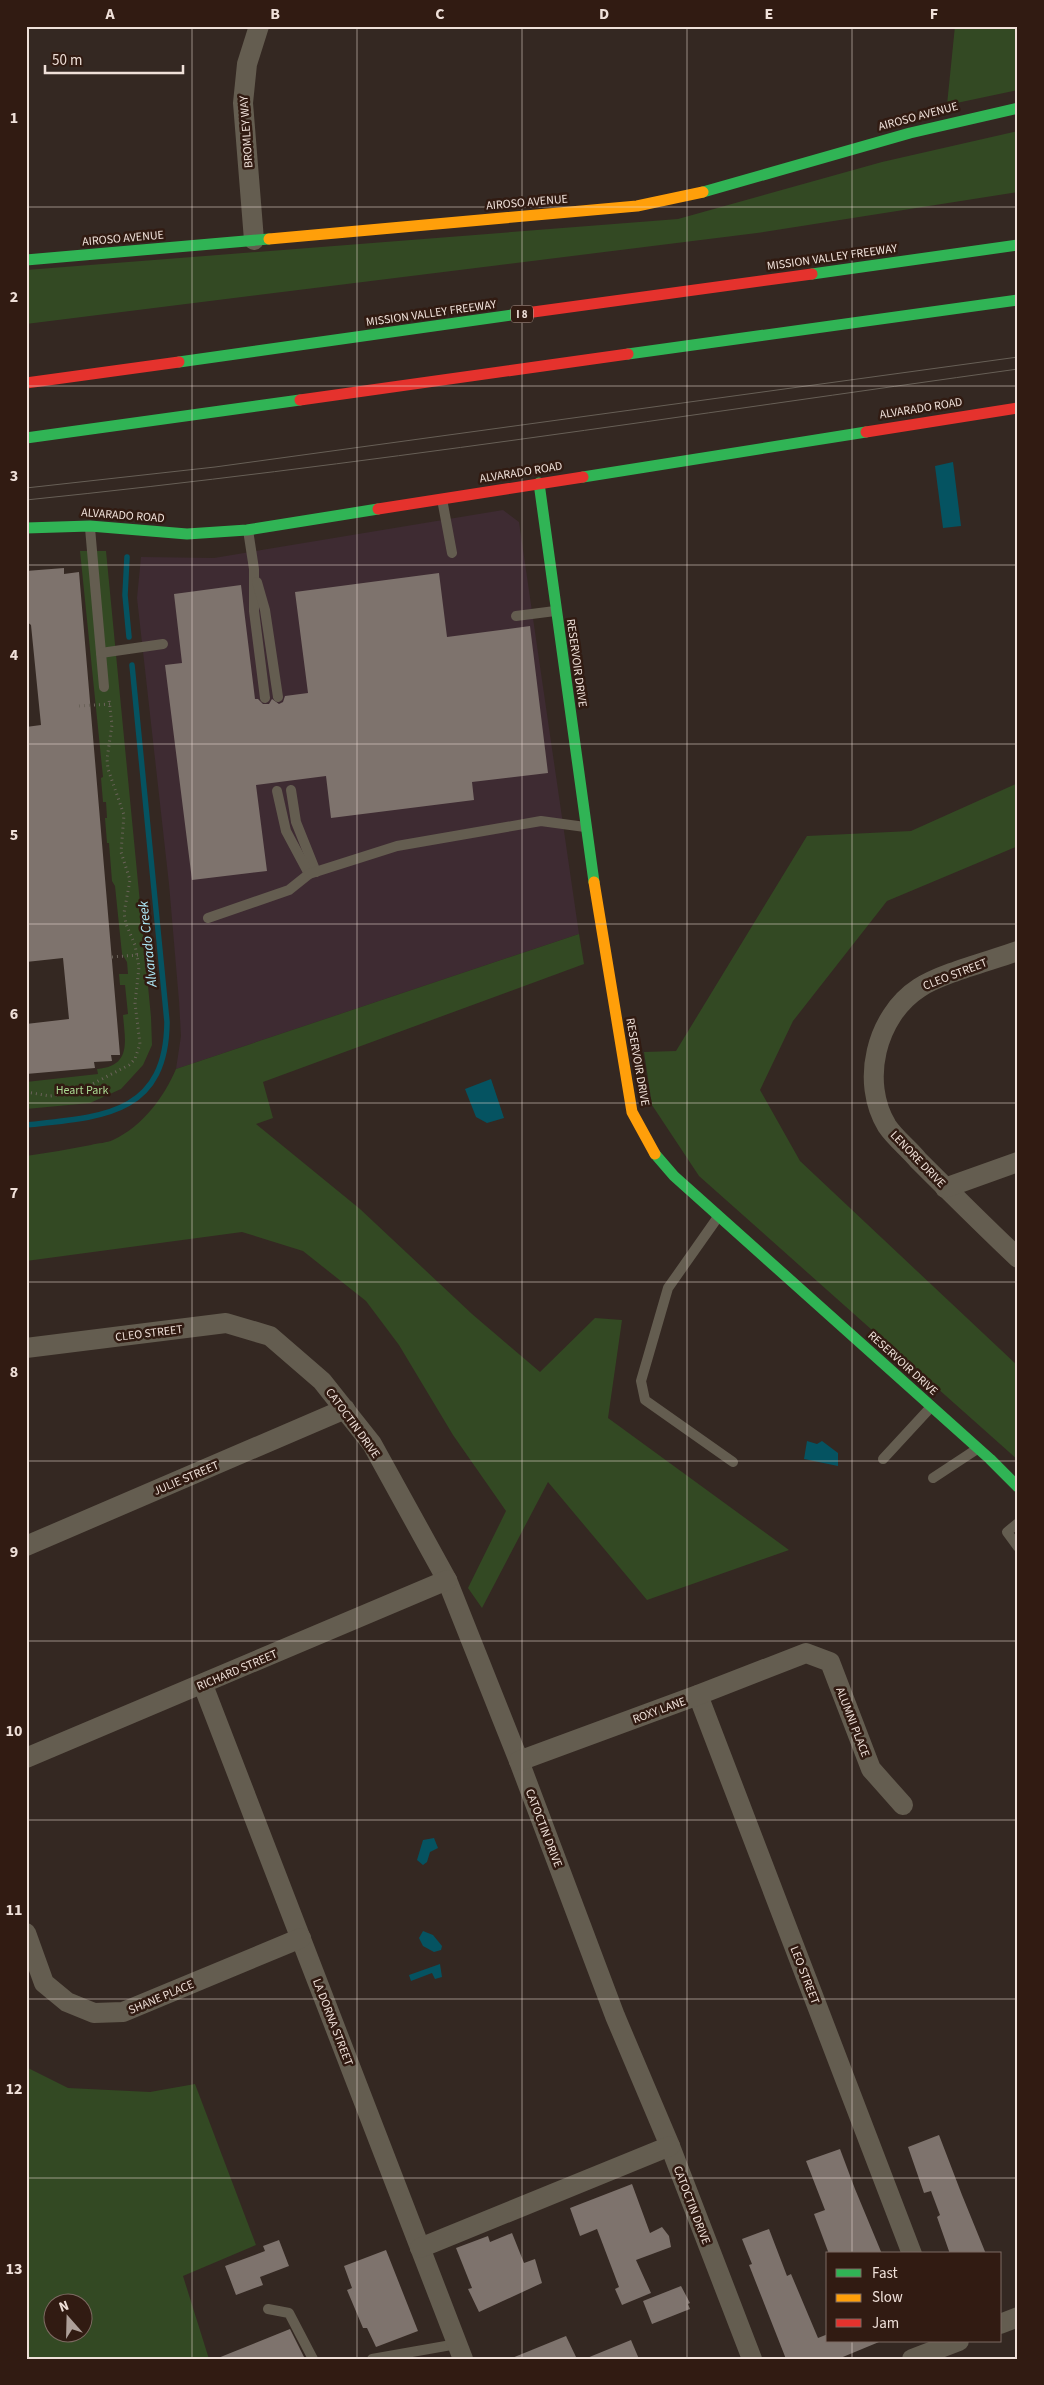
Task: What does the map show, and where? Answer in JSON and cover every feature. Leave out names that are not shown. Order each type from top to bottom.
[{"type":"main road","name":"AIROSO AVENUE","points":[[26,260],[637,206],[683,199],[905,133],[954,120],[1018,108]]},
{"type":"main road","name":"MISSION VALLEY FREEWAY","points":[[26,383],[1018,245]]},
{"type":"main road","points":[[26,438],[1018,300]]},
{"type":"main road","name":"ALVARADO ROAD","points":[[26,528],[90,526],[187,534],[248,530],[1018,408]]},
{"type":"main road","name":"RESERVOIR DRIVE","points":[[539,483],[599,919],[632,1112],[658,1157],[674,1176],[978,1448],[1018,1487]]},
{"type":"street","name":"BROMLEY WAY","points":[[254,240],[243,102],[247,64],[259,26]]},
{"type":"street","name":"CLEO STREET","points":[[882,1032],[893,1012],[920,988],[931,982],[1018,951]]},
{"type":"street","name":"LENORE DRIVE","points":[[882,1032],[878,1048],[875,1079],[881,1112],[888,1127],[945,1188],[1018,1258]]},
{"type":"street","points":[[945,1188],[1018,1162]]},
{"type":"street","name":"CLEO STREET","points":[[26,1348],[226,1323],[270,1336]]},
{"type":"street","name":"CATOCTIN DRIVE","points":[[270,1336],[322,1381],[372,1444],[447,1580],[519,1761],[619,2025],[670,2146],[752,2359]]},
{"type":"street","name":"JULIE STREET","points":[[26,1546],[345,1409]]},
{"type":"street","name":"RICHARD STREET","points":[[26,1758],[203,1685],[447,1580]]},
{"type":"street","name":"ALUMNI PLACE","points":[[798,1655],[806,1653],[830,1662],[871,1769],[903,1805]]},
{"type":"street","name":"ROXY LANE","points":[[519,1761],[698,1696],[798,1655]]},
{"type":"street","name":"LA DORNA STREET","points":[[203,1685],[460,2351]]},
{"type":"street","name":"LEO STREET","points":[[698,1696],[911,2252]]},
{"type":"street","name":"SHANE PLACE","points":[[26,1933],[44,1983],[67,2002],[94,2013],[123,2012],[301,1938]]},
{"type":"street","points":[[420,2248],[670,2146]]},
{"type":"street","points":[[1002,2323],[1018,2318]]},
{"type":"street","points":[[912,2359],[951,2347]]},
{"type":"lane","points":[[442,498],[452,553]]},
{"type":"lane","points":[[90,526],[104,687]]},
{"type":"lane","points":[[248,530],[254,569],[265,610],[278,697]]},
{"type":"lane","points":[[254,569],[254,611],[265,698]]},
{"type":"lane","points":[[516,616],[556,611]]},
{"type":"lane","points":[[101,652],[163,644]]},
{"type":"lane","points":[[291,790],[296,822],[313,873]]},
{"type":"lane","points":[[277,791],[286,831],[313,873]]},
{"type":"lane","points":[[208,918],[290,890],[313,873],[397,846],[505,832],[541,821],[586,827]]},
{"type":"lane","points":[[719,1216],[668,1288],[641,1381],[645,1400],[733,1462]]},
{"type":"lane","points":[[883,1459],[931,1406]]},
{"type":"lane","points":[[933,1478],[978,1448]]},
{"type":"lane","points":[[1018,1523],[1007,1532],[1018,1547]]},
{"type":"lane","points":[[268,2309],[289,2313],[314,2359]]},
{"type":"lane","points":[[372,2359],[460,2351]]},
{"type":"path","points":[[26,1092],[50,1096],[75,1093],[114,1074],[135,1059],[140,1044],[135,1003],[139,978],[138,955],[126,924],[124,913],[130,880],[121,852],[124,816],[108,769],[107,759],[112,725],[110,704],[104,687]]},
{"type":"path","points":[[79,706],[110,704]]},
{"type":"path","points":[[112,957],[138,955]]},
{"type":"shaded area","points":[[503,510],[519,522],[579,934],[176,1069],[181,1036],[179,1001],[169,884],[137,598],[141,557],[214,558]]},
{"type":"green space","points":[[955,26],[1018,26],[1018,90],[947,105]]},
{"type":"green space","points":[[1018,131],[1018,192],[757,233],[26,324],[26,270],[678,219],[882,162]]},
{"type":"green space","name":"Heart Park","points":[[80,551],[106,551],[151,1017],[152,1045],[143,1065],[121,1089],[90,1103],[26,1109],[26,1082],[98,1074],[97,1069],[116,1063],[124,1051],[123,1015],[128,1014],[125,985],[120,985],[119,974],[128,974],[127,962],[122,954],[115,886],[112,881],[109,843],[107,843],[106,802],[103,802],[101,778],[103,777]]},
{"type":"green space","points":[[1018,783],[1018,846],[887,901],[793,1021],[760,1090],[800,1161],[1018,1366],[1018,1460],[699,1176],[652,1105],[644,1052],[676,1051],[807,836],[911,831]]},
{"type":"green space","points":[[579,934],[584,964],[263,1082],[273,1118],[256,1124],[360,1209],[472,1314],[540,1372],[595,1318],[622,1320],[608,1418],[789,1550],[647,1600],[548,1482],[482,1608],[468,1588],[506,1511],[453,1435],[399,1345],[366,1301],[303,1251],[242,1232],[26,1261],[26,1156],[108,1142],[124,1134],[143,1119],[159,1100],[176,1069]]},
{"type":"green space","points":[[26,2067],[68,2088],[150,2092],[195,2084],[256,2245],[183,2276],[209,2359],[26,2359]]},
{"type":"water","points":[[953,462],[961,526],[943,528],[935,466]]},
{"type":"water","points":[[491,1079],[504,1118],[487,1123],[476,1117],[465,1089]]},
{"type":"water","points":[[807,1441],[817,1444],[822,1441],[838,1453],[838,1466],[804,1459]]},
{"type":"water","points":[[434,1838],[438,1848],[430,1852],[427,1862],[423,1865],[417,1860],[423,1840]]},
{"type":"water","points":[[423,1931],[433,1935],[442,1946],[441,1950],[434,1952],[423,1946],[419,1938]]},
{"type":"water","points":[[440,1964],[442,1977],[435,1979],[432,1973],[411,1981],[409,1975]]},
{"type":"building","points":[[64,568],[64,574],[79,572],[120,1055],[111,1055],[112,1061],[94,1062],[95,1068],[26,1074],[26,1024],[69,1019],[63,958],[26,962],[26,727],[41,725],[31,625],[26,621],[26,571]]},
{"type":"building","points":[[439,573],[447,637],[530,626],[548,773],[472,782],[474,800],[331,818],[326,776],[256,785],[267,871],[192,880],[165,665],[182,663],[174,594],[241,585],[255,699],[258,699],[263,704],[269,704],[272,699],[279,704],[283,702],[285,696],[308,693],[295,592]]},
{"type":"building","points":[[939,2135],[985,2252],[949,2252],[937,2217],[940,2215],[931,2191],[924,2193],[908,2147]]},
{"type":"building","points":[[840,2149],[881,2252],[828,2252],[814,2214],[825,2210],[806,2161]]},
{"type":"building","points":[[632,2184],[650,2233],[662,2227],[669,2236],[671,2247],[636,2260],[651,2293],[622,2305],[615,2289],[619,2287],[597,2229],[580,2236],[570,2208]]},
{"type":"building","points":[[769,2229],[787,2276],[791,2274],[818,2338],[826,2335],[826,2342],[879,2342],[838,2359],[786,2359],[749,2265],[752,2264],[742,2239]]},
{"type":"building","points":[[512,2233],[524,2263],[535,2259],[542,2283],[479,2312],[468,2289],[472,2288],[456,2248],[488,2236],[490,2242]]},
{"type":"building","points":[[279,2240],[289,2266],[260,2277],[263,2285],[236,2295],[225,2266],[265,2251],[263,2246]]},
{"type":"building","points":[[386,2250],[418,2331],[376,2347],[367,2328],[363,2328],[347,2290],[352,2288],[344,2266]]},
{"type":"building","points":[[681,2286],[690,2303],[688,2304],[690,2309],[652,2324],[643,2301]]},
{"type":"building","points":[[290,2329],[305,2359],[218,2359],[218,2358]]},
{"type":"building","points":[[566,2336],[577,2359],[512,2359],[512,2358]]},
{"type":"building","points":[[631,2340],[639,2359],[587,2359],[587,2358]]},
{"type":"waterway","name":"Alvarado Creek","points":[[127,557],[125,595],[129,637]]},
{"type":"waterway","name":"Alvarado Creek","points":[[26,1125],[80,1119],[103,1114],[124,1106],[142,1094],[155,1077],[164,1053],[167,1022],[132,665]]},
{"type":"tram line","points":[[26,488],[215,467],[1018,357]]},
{"type":"tram line","points":[[26,500],[398,456],[1018,369]]},
{"type":"traffic: fast","points":[[703,192],[910,133],[1018,108]]},
{"type":"traffic: fast","points":[[26,260],[269,239]]},
{"type":"traffic: fast","points":[[812,274],[1018,245]]},
{"type":"traffic: fast","points":[[628,354],[1018,300]]},
{"type":"traffic: fast","points":[[179,362],[526,313]]},
{"type":"traffic: fast","points":[[26,438],[300,400]]},
{"type":"traffic: fast","points":[[583,477],[866,432]]},
{"type":"traffic: fast","points":[[539,483],[594,882]]},
{"type":"traffic: fast","points":[[26,528],[90,526],[187,534],[247,530],[378,509]]},
{"type":"traffic: fast","points":[[655,1154],[674,1176],[990,1459],[1018,1487]]},
{"type":"traffic: slow","points":[[269,239],[637,206],[703,192]]},
{"type":"traffic: slow","points":[[594,882],[632,1112],[655,1154]]},
{"type":"traffic: jam","points":[[526,313],[812,274]]},
{"type":"traffic: jam","points":[[300,400],[628,354]]},
{"type":"traffic: jam","points":[[26,383],[179,362]]},
{"type":"traffic: jam","points":[[866,432],[1018,408]]},
{"type":"traffic: jam","points":[[378,509],[583,477]]}]
